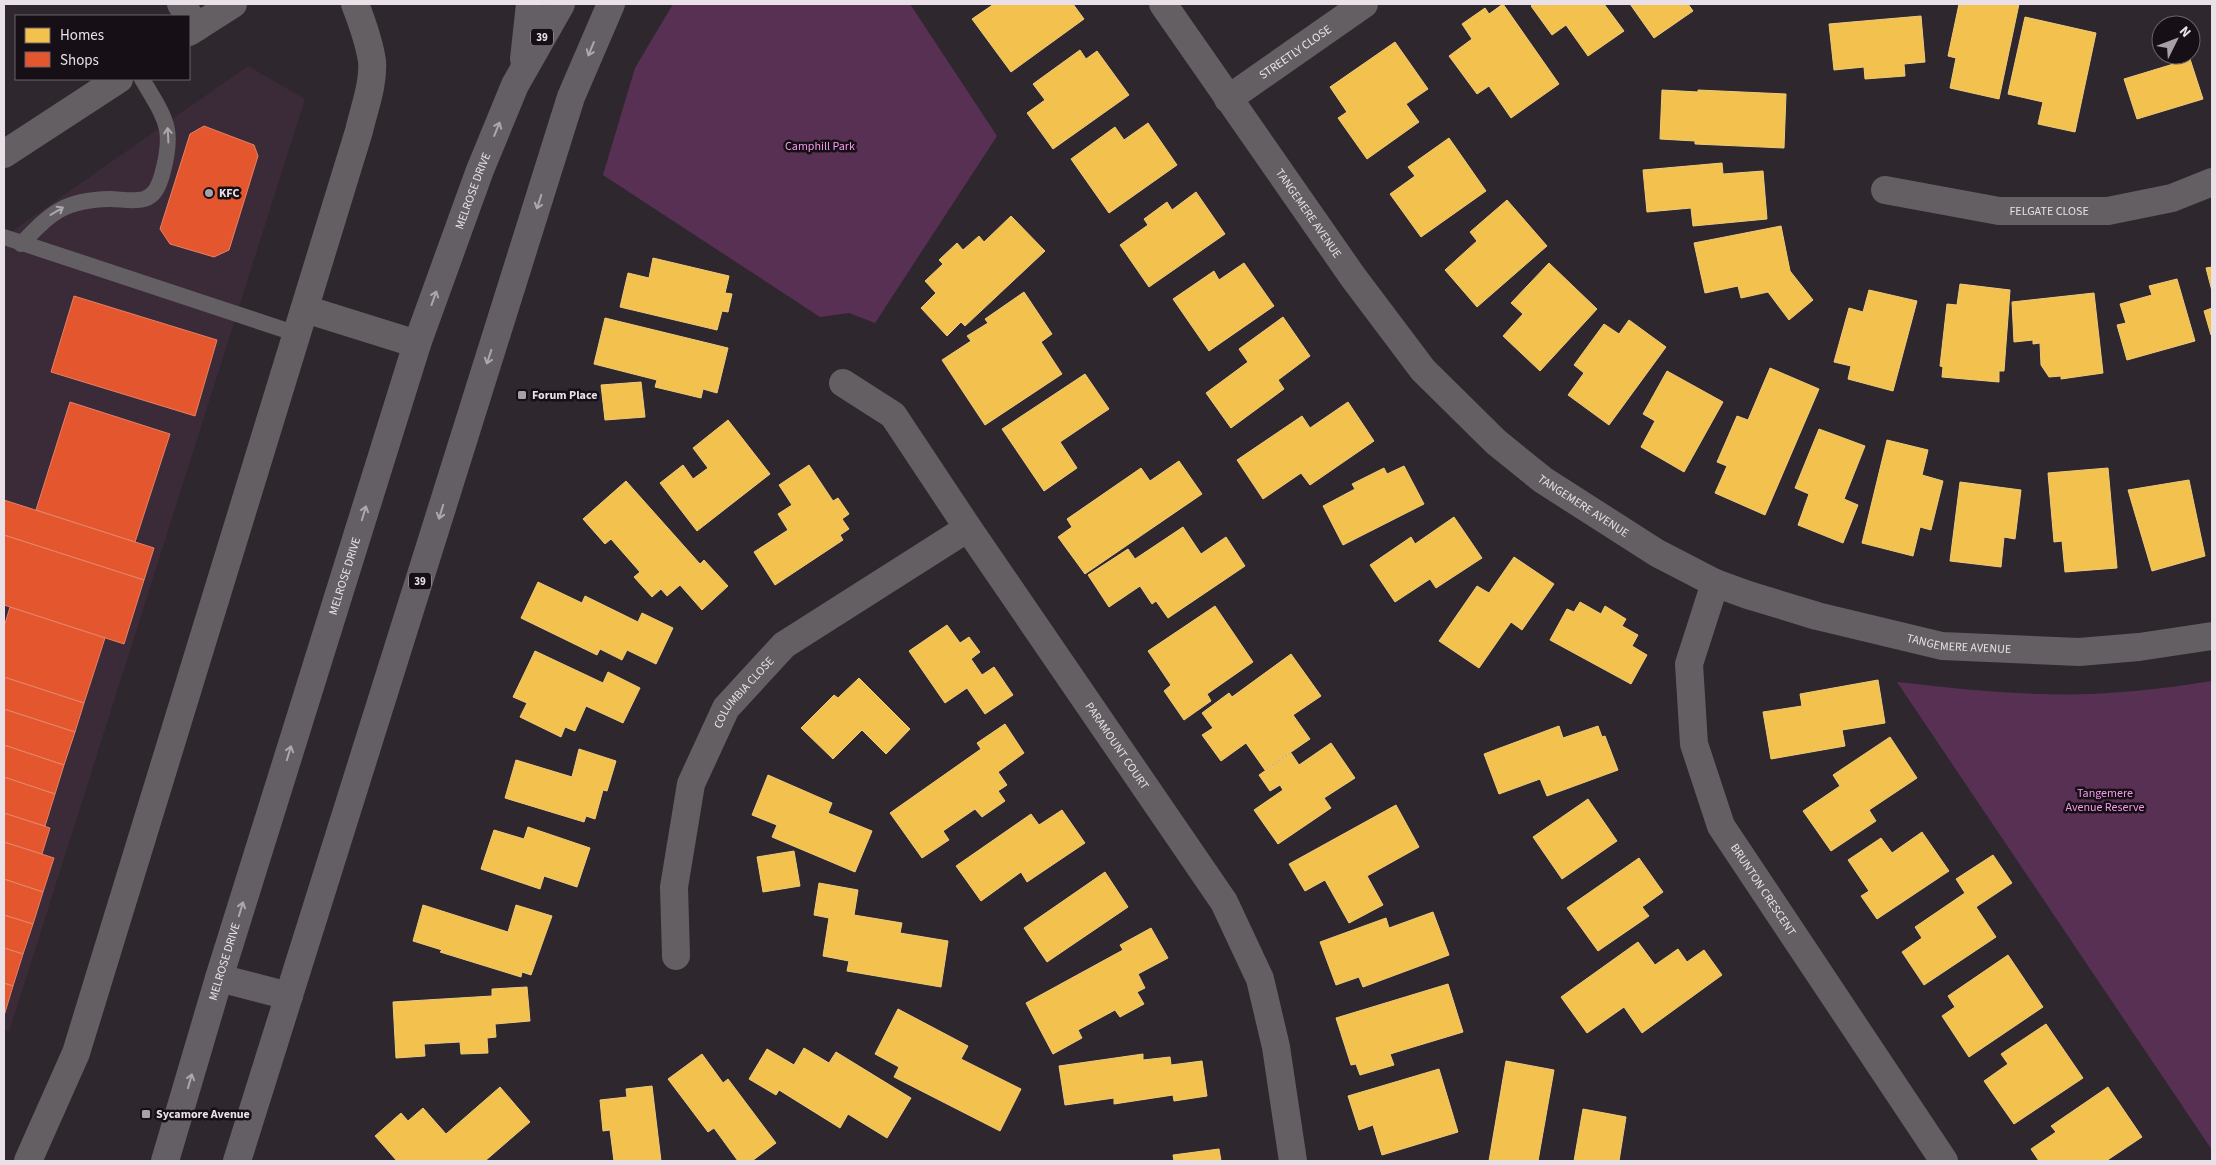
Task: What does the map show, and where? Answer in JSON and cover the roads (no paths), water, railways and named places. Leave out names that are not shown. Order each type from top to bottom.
[{"type":"main road","points":[[522,71],[530,4]]},
{"type":"main road","name":"MELROSE DRIVE","points":[[165,1161],[219,978],[418,344],[480,170],[515,85],[562,4]]},
{"type":"main road","name":"39","points":[[237,1161],[571,97],[610,4]]},
{"type":"main road","points":[[219,978],[289,996]]},
{"type":"street","points":[[193,30],[232,4]]},
{"type":"street","points":[[28,1161],[76,1053],[359,131],[370,81],[372,62],[362,23],[354,4]]},
{"type":"street","name":"TANGEMERE AVENUE","points":[[1163,4],[1374,306],[1446,395],[1496,442],[1543,480],[1657,553],[1715,583],[1817,616],[1942,646],[2079,652],[2139,647],[2212,636]]},
{"type":"street","name":"STREETLY CLOSE","points":[[1228,99],[1364,4]]},
{"type":"street","points":[[4,154],[116,80]]},
{"type":"street","name":"FELGATE CLOSE","points":[[1885,190],[2000,211],[2108,211],[2172,198],[2212,182]]},
{"type":"street","points":[[301,322],[418,344]]},
{"type":"street","name":"PARAMOUNT COURT","points":[[843,383],[893,415],[1224,902],[1260,979],[1276,1047],[1292,1161]]},
{"type":"street","name":"COLUMBIA CLOSE","points":[[676,956],[674,887],[691,784],[726,708],[784,645],[968,528]]},
{"type":"street","name":"BRUNTON CRESCENT","points":[[1715,583],[1689,664],[1694,744],[1721,826],[1944,1161]]},
{"type":"lane","points":[[21,244],[47,217],[65,206],[88,199],[144,200],[153,194],[159,184],[169,150],[168,130],[163,114],[143,80]]},
{"type":"lane","points":[[4,237],[21,244],[301,322]]},
{"type":"place","name":"KFC","points":[[209,193]]},
{"type":"place","name":"Forum Place","points":[[522,395]]},
{"type":"place","name":"Sycamore Avenue","points":[[146,1114]]},
{"type":"park label","name":"Camphill Park","points":[[820,146]]},
{"type":"park label","name":"Tangemere Avenue Reserve","points":[[2105,800]]}]
